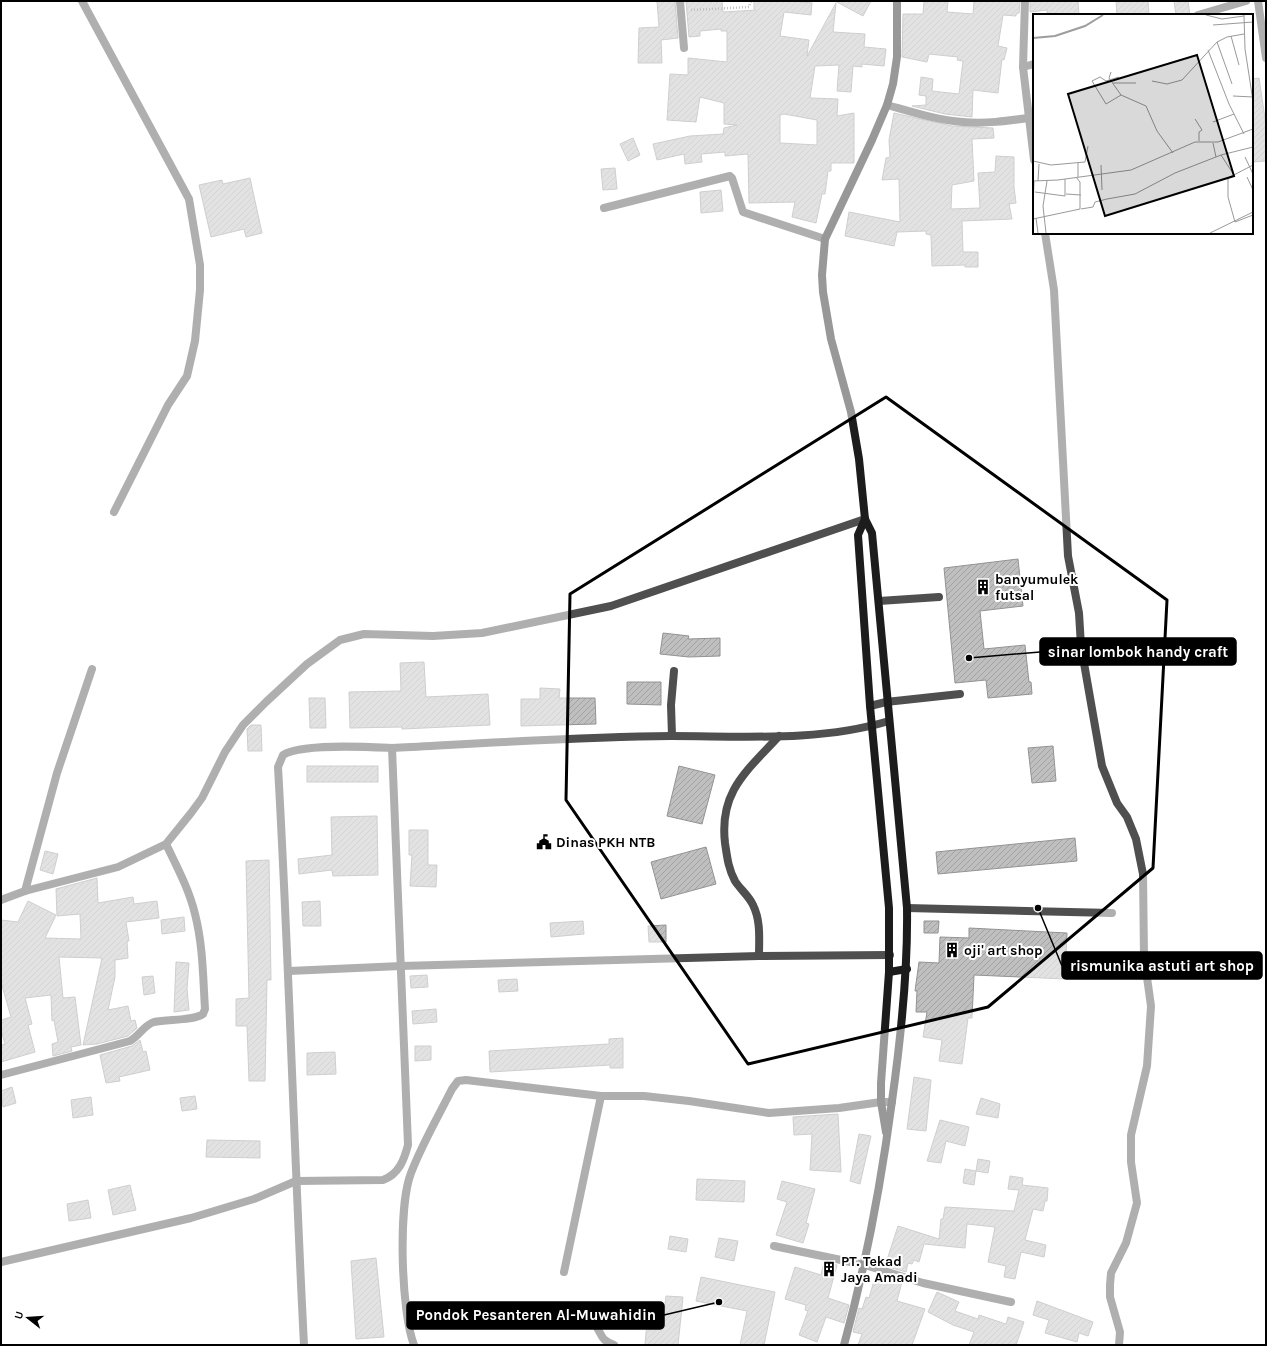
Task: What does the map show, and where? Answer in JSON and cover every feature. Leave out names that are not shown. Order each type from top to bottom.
[{"type":"main road","points":[[844,1345],[865,1265],[887,1142],[907,969],[906,908],[886,702],[879,601],[872,533],[865,519],[859,458],[850,412],[831,339],[823,292],[825,239],[887,105],[897,62],[897,1]]},
{"type":"main road","points":[[865,519],[858,535],[870,706],[884,848],[890,955],[882,1062],[881,1102],[887,1142]]},
{"type":"main road","points":[[889,972],[907,969]]},
{"type":"street","points":[[82,1],[189,199],[200,264],[200,290],[195,341],[187,376],[176,390],[114,512]]},
{"type":"street","points":[[680,1],[684,48]]},
{"type":"street","points":[[1025,1],[1023,67],[1031,118],[1033,146]]},
{"type":"street","points":[[1201,14],[1246,1]]},
{"type":"street","points":[[1258,1],[1266,58]]},
{"type":"street","points":[[1023,67],[1033,64]]},
{"type":"street","points":[[887,105],[927,116],[958,121],[986,122],[1031,118]]},
{"type":"street","points":[[604,208],[730,176],[732,178],[743,212],[825,239]]},
{"type":"street","points":[[1045,234],[1054,290],[1068,556],[1079,613],[1081,646],[1102,766],[1117,803],[1127,817],[1136,840],[1143,874],[1144,956],[1150,1012],[1146,1066],[1131,1135],[1132,1162],[1137,1202],[1126,1243],[1111,1273],[1110,1297],[1120,1332],[1119,1345]]},
{"type":"street","points":[[1,900],[25,891],[118,867],[166,844],[202,798],[225,752],[243,725],[307,664],[340,640],[364,634],[433,636],[482,633],[611,606],[865,519]]},
{"type":"street","points":[[879,601],[939,598]]},
{"type":"street","points":[[25,891],[57,773],[92,669]]},
{"type":"street","points":[[672,736],[674,671]]},
{"type":"street","points":[[870,706],[886,702],[960,694]]},
{"type":"street","points":[[304,1345],[296,1197],[289,971],[278,767],[281,758],[288,752],[296,749],[358,747],[392,748],[672,736],[779,736],[872,726],[889,721]]},
{"type":"street","points":[[759,956],[758,917],[753,905],[736,882],[728,867],[724,831],[724,814],[728,799],[737,782],[779,736]]},
{"type":"street","points":[[1,1262],[191,1218],[254,1199],[296,1181],[383,1180],[394,1173],[403,1161],[408,1145],[392,748]]},
{"type":"street","points":[[1,1075],[130,1041],[139,1036],[145,1027],[154,1022],[204,1014],[201,943],[195,914],[184,881],[166,844]]},
{"type":"street","points":[[906,908],[1112,913]]},
{"type":"street","points":[[289,971],[400,966],[759,956],[890,955]]},
{"type":"street","points":[[414,1345],[408,1327],[404,1270],[403,1227],[405,1199],[410,1174],[455,1084],[461,1080],[601,1096],[644,1096],[682,1100],[769,1113],[839,1108],[881,1102],[892,1102]]},
{"type":"street","points":[[564,1272],[601,1096]]},
{"type":"street","points":[[774,1246],[865,1265],[922,1283],[1011,1302]]},
{"type":"street","points":[[551,1309],[595,1325],[601,1337],[606,1342],[614,1345]]},
{"type":"path","points":[[680,11],[749,7],[751,1]]},
{"type":"highlighted area","points":[[886,397],[1167,600],[1153,868],[988,1007],[748,1064],[566,800],[570,594]]},
{"type":"building","points":[[657,1],[675,1],[678,38],[661,40],[662,63],[638,63],[639,28],[659,27]]},
{"type":"building","points":[[686,1],[722,1],[723,12],[756,10],[754,9],[754,1],[793,1],[812,3],[811,15],[784,12],[780,36],[809,40],[807,56],[836,3],[833,32],[865,34],[864,47],[886,49],[884,66],[862,64],[862,67],[853,66],[851,92],[837,91],[839,65],[815,66],[810,98],[838,99],[837,116],[854,113],[854,163],[831,163],[831,171],[828,171],[825,194],[822,194],[816,223],[792,217],[795,202],[749,203],[748,154],[725,156],[725,152],[701,154],[702,162],[685,164],[684,154],[657,160],[653,144],[690,136],[723,134],[724,128],[737,125],[724,124],[724,103],[700,97],[696,122],[667,120],[670,74],[688,75],[688,58],[727,62],[727,31],[721,31],[721,29],[700,31],[700,36],[689,37]],"holes":[[[784,114],[817,120],[817,145],[780,143],[780,115]]]},
{"type":"building","points":[[835,1],[871,1],[863,16]]},
{"type":"building","points":[[924,1],[948,1],[947,12],[973,14],[974,1],[1020,1],[1019,13],[1016,14],[1016,16],[1003,15],[998,46],[1007,48],[1004,60],[1002,59],[998,93],[973,90],[972,117],[945,114],[912,106],[926,105],[926,96],[919,95],[921,77],[933,79],[932,91],[959,94],[963,61],[957,60],[958,57],[929,54],[927,62],[902,57],[903,14],[923,14]]},
{"type":"building","points":[[1030,1],[1078,1],[1079,14],[1047,14],[1047,10],[1030,12]]},
{"type":"building","points":[[1116,1],[1148,1],[1149,14],[1117,14]]},
{"type":"building","points":[[1174,1],[1188,1],[1190,14],[1176,14]]},
{"type":"building","points":[[1259,78],[1266,125],[1266,161],[1253,162],[1253,79]]},
{"type":"building","points":[[894,113],[952,126],[993,128],[994,138],[972,139],[974,181],[952,185],[951,209],[980,208],[978,173],[995,172],[996,156],[1014,157],[1014,187],[1016,203],[1009,204],[1012,219],[962,221],[963,252],[978,252],[978,267],[965,267],[965,265],[932,266],[931,235],[926,234],[926,231],[897,232],[894,246],[845,236],[849,212],[900,222],[899,179],[882,180],[886,158],[890,157],[889,140]]},
{"type":"building","points":[[633,138],[640,155],[628,161],[620,144]]},
{"type":"building","points":[[615,168],[617,189],[603,190],[601,169]]},
{"type":"building","points":[[250,178],[262,233],[246,237],[244,229],[211,237],[199,185],[222,180],[223,184]]},
{"type":"building","points":[[721,190],[723,211],[701,213],[700,192]]},
{"type":"building","points":[[1018,559],[1023,606],[980,611],[984,649],[1025,645],[1029,682],[1031,682],[1032,694],[988,698],[986,680],[955,683],[944,568]]},
{"type":"building","points":[[663,633],[689,636],[688,639],[720,638],[720,656],[689,657],[660,654]]},
{"type":"building","points":[[424,662],[426,697],[488,694],[490,725],[402,729],[402,727],[350,728],[349,692],[401,691],[400,663]]},
{"type":"building","points":[[627,682],[661,682],[661,705],[627,704]]},
{"type":"building","points":[[540,688],[560,689],[559,698],[595,698],[596,724],[521,726],[521,699],[540,699]]},
{"type":"building","points":[[309,698],[325,698],[326,728],[310,728]]},
{"type":"building","points":[[251,725],[261,725],[262,751],[248,751],[247,729]]},
{"type":"building","points":[[1053,746],[1056,781],[1032,783],[1028,748]]},
{"type":"building","points":[[307,766],[378,766],[378,782],[307,782]]},
{"type":"building","points":[[679,766],[715,775],[702,824],[667,816]]},
{"type":"building","points":[[377,816],[378,875],[333,876],[332,870],[299,874],[298,859],[332,855],[331,817]]},
{"type":"building","points":[[409,830],[428,830],[428,865],[437,865],[436,887],[410,886],[412,855],[409,855]]},
{"type":"building","points":[[1075,838],[1077,861],[938,874],[936,852]]},
{"type":"building","points":[[706,847],[716,884],[661,899],[651,862]]},
{"type":"building","points":[[45,851],[58,854],[53,874],[40,870]]},
{"type":"building","points":[[269,860],[271,980],[267,980],[265,1081],[249,1081],[247,1026],[236,1026],[236,999],[249,998],[246,861]]},
{"type":"building","points":[[97,878],[98,903],[133,897],[134,904],[157,901],[159,918],[126,922],[129,941],[127,941],[128,958],[115,960],[115,977],[108,1010],[128,1006],[131,1021],[135,1020],[137,1028],[128,1036],[97,1044],[83,1045],[102,958],[59,957],[63,998],[75,997],[81,1045],[71,1047],[72,1051],[53,1056],[52,1044],[58,1042],[54,1020],[52,1021],[51,995],[25,998],[32,1024],[28,1025],[35,1052],[1,1062],[1,1045],[5,1044],[1,1030],[1,1020],[11,1017],[1,982],[1,920],[18,922],[28,901],[56,915],[45,938],[81,939],[80,914],[57,916],[56,889]]},
{"type":"building","points":[[320,901],[321,926],[303,926],[302,902]]},
{"type":"building","points":[[184,917],[185,931],[162,934],[161,920]]},
{"type":"building","points":[[583,921],[584,934],[551,937],[550,923]]},
{"type":"building","points":[[924,921],[939,921],[938,933],[924,933]]},
{"type":"building","points":[[666,925],[666,942],[649,942],[648,926]]},
{"type":"building","points":[[969,928],[1067,933],[1065,979],[974,975],[972,1018],[968,1018],[962,1064],[939,1061],[942,1040],[923,1037],[927,1012],[916,1012],[917,991],[915,991],[919,962],[939,963],[940,937],[969,938]]},
{"type":"building","points":[[176,962],[189,963],[187,989],[189,1010],[174,1012]]},
{"type":"building","points":[[427,975],[428,987],[411,988],[410,976]]},
{"type":"building","points":[[153,976],[155,993],[144,995],[142,977]]},
{"type":"building","points":[[517,979],[518,991],[499,992],[498,980]]},
{"type":"building","points":[[436,1009],[437,1022],[413,1024],[412,1011]]},
{"type":"building","points":[[623,1038],[623,1068],[610,1068],[610,1065],[490,1072],[489,1051],[609,1044],[609,1039]]},
{"type":"building","points":[[140,1040],[143,1052],[146,1051],[150,1070],[119,1077],[120,1081],[106,1083],[100,1055],[132,1046]]},
{"type":"building","points":[[415,1046],[431,1046],[431,1060],[415,1061]]},
{"type":"building","points":[[335,1052],[336,1074],[307,1075],[307,1053]]},
{"type":"building","points":[[914,1077],[931,1080],[926,1131],[907,1129]]},
{"type":"building","points":[[12,1087],[16,1103],[3,1107],[1,1091]]},
{"type":"building","points":[[195,1096],[197,1109],[182,1111],[180,1098]]},
{"type":"building","points":[[91,1097],[93,1115],[73,1118],[71,1100]]},
{"type":"building","points":[[981,1098],[1000,1104],[998,1118],[976,1114]]},
{"type":"building","points":[[838,1114],[841,1172],[810,1170],[812,1134],[794,1135],[793,1117]]},
{"type":"building","points":[[940,1120],[969,1127],[965,1146],[946,1141],[941,1163],[927,1161]]},
{"type":"building","points":[[859,1134],[871,1136],[860,1184],[850,1181]]},
{"type":"building","points":[[207,1140],[260,1141],[260,1158],[206,1157]]},
{"type":"building","points":[[978,1159],[990,1161],[988,1173],[976,1171]]},
{"type":"building","points":[[965,1169],[976,1171],[974,1185],[963,1183]]},
{"type":"building","points":[[1010,1176],[1023,1178],[1022,1185],[1048,1188],[1047,1201],[1045,1201],[1043,1211],[1033,1209],[1025,1240],[1046,1245],[1044,1257],[1021,1252],[1015,1279],[1004,1277],[1006,1266],[988,1262],[995,1227],[967,1224],[965,1248],[924,1244],[919,1262],[914,1260],[912,1264],[908,1263],[906,1272],[885,1266],[898,1226],[939,1239],[941,1219],[943,1219],[945,1207],[1014,1211],[1019,1190],[1008,1189]]},
{"type":"building","points":[[697,1179],[745,1181],[744,1202],[696,1200]]},
{"type":"building","points":[[782,1181],[815,1189],[806,1223],[809,1224],[803,1243],[776,1235],[787,1202],[777,1199]]},
{"type":"building","points":[[130,1185],[136,1210],[113,1215],[108,1190]]},
{"type":"building","points":[[88,1200],[91,1218],[69,1221],[67,1204]]},
{"type":"building","points":[[670,1236],[688,1239],[686,1252],[668,1249]]},
{"type":"building","points":[[719,1238],[738,1241],[734,1261],[715,1257]]},
{"type":"building","points":[[376,1258],[384,1337],[356,1339],[351,1261]]},
{"type":"building","points":[[824,1262],[837,1265],[828,1298],[849,1305],[844,1323],[826,1317],[817,1342],[799,1335],[808,1311],[805,1310],[806,1305],[785,1299],[795,1267],[821,1275]]},
{"type":"building","points":[[876,1274],[902,1282],[897,1301],[925,1309],[912,1345],[858,1345],[862,1334],[853,1332],[859,1308],[862,1309],[866,1297],[869,1298]]},
{"type":"building","points":[[701,1277],[775,1292],[764,1345],[740,1345],[747,1311],[696,1301]]},
{"type":"building","points":[[937,1292],[959,1302],[955,1311],[978,1319],[979,1315],[1006,1324],[1008,1317],[1024,1322],[1016,1345],[969,1345],[974,1332],[953,1325],[928,1312]]},
{"type":"building","points":[[666,1296],[683,1297],[678,1345],[645,1345],[647,1321],[660,1322],[661,1311],[664,1311]]},
{"type":"building","points":[[1037,1301],[1093,1322],[1088,1336],[1079,1333],[1077,1342],[1045,1333],[1049,1320],[1033,1315]]},
{"type":"place","name":"banyumulek futsal","points":[[983,587]]},
{"type":"place","name":"sinar lombok handy craft","points":[[969,658]]},
{"type":"place","name":"Dinas PKH NTB","points":[[544,842]]},
{"type":"place","name":"rismunika astuti art shop","points":[[1038,908]]},
{"type":"place","name":"oji' art shop","points":[[952,950]]},
{"type":"place","name":"PT. Tekad Jaya Amadi","points":[[829,1269]]},
{"type":"place","name":"Pondok Pesanteren Al-Muwahidin","points":[[719,1302]]}]
